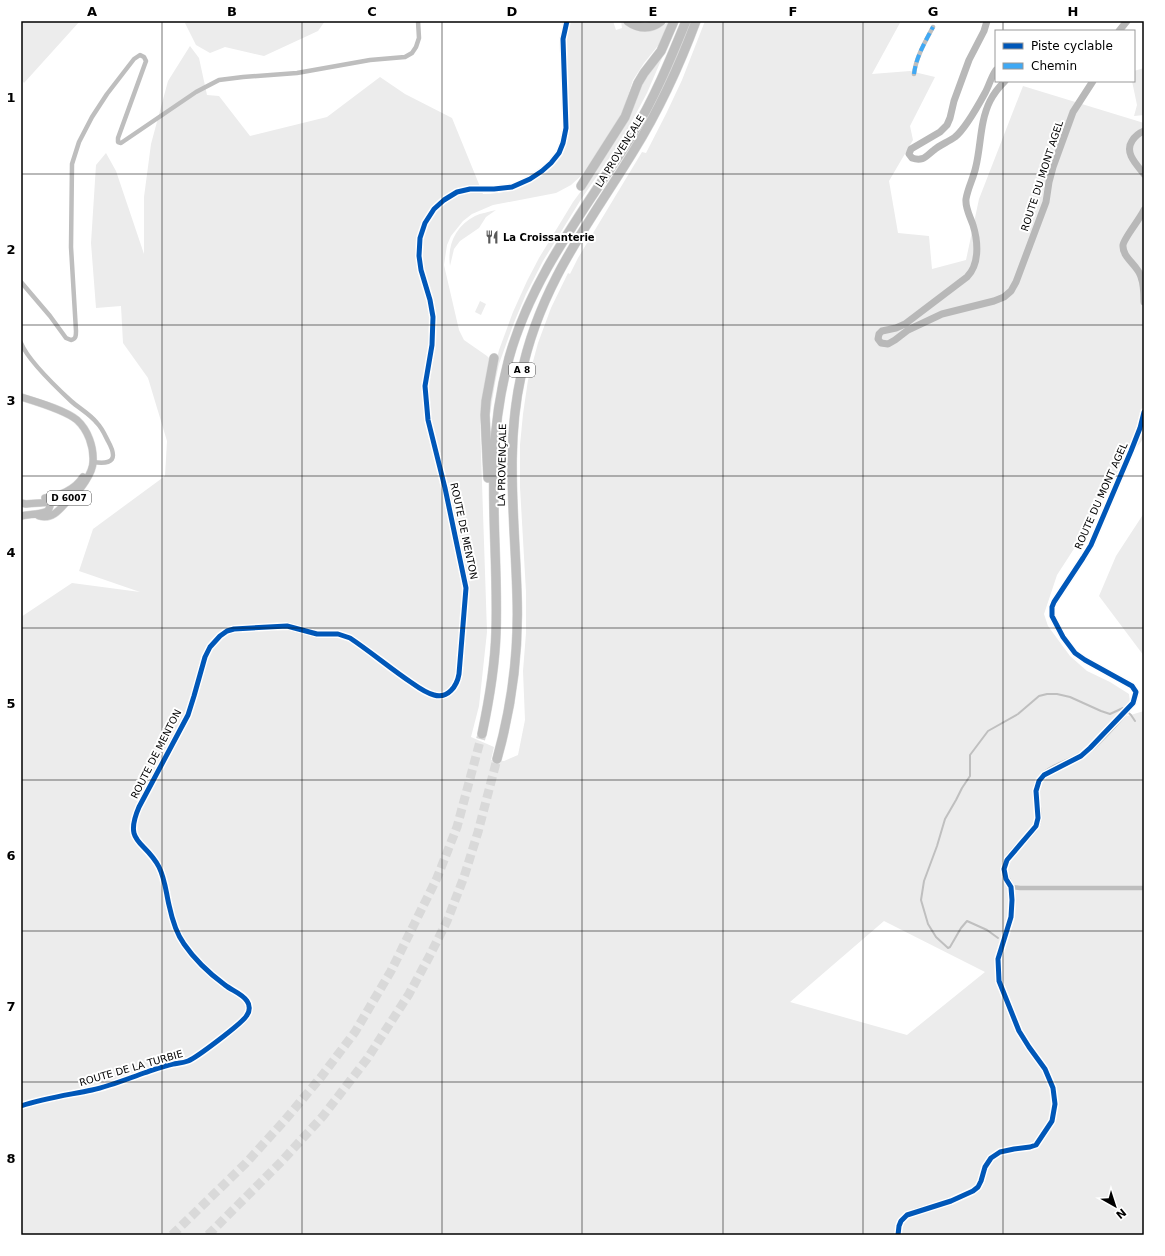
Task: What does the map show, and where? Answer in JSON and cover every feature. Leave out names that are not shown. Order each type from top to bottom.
[{"type":"highway","points":[[628,21],[637,26],[647,27],[658,24],[662,21]]},
{"type":"highway","points":[[581,186],[625,117],[638,83],[661,51],[674,21]]},
{"type":"highway","name":"LA PROVENÇALE","points":[[482,734],[492,679],[496,632],[494,468],[496,426],[506,370],[517,333],[532,298],[552,259],[637,126],[658,87],[686,21]]},
{"type":"highway","name":"LA PROVENÇALE","points":[[497,758],[509,705],[516,648],[517,598],[511,457],[515,408],[524,364],[541,310],[558,274],[576,241],[633,152],[650,122],[674,77],[696,21]]},
{"type":"highway","points":[[494,358],[486,401],[485,428],[488,485],[495,539]]},
{"type":"main road","points":[[21,397],[69,414],[78,421],[90,441],[92,460]]},
{"type":"main road","name":"D 6007","points":[[54,499],[69,490],[82,479],[92,460]]},
{"type":"main road","name":"D 6007","points":[[21,503],[26,504],[71,497],[84,483],[92,469],[92,460]]},
{"type":"main road","points":[[36,514],[41,517],[50,516],[58,511],[71,497]]},
{"type":"main road","points":[[54,499],[58,511]]},
{"type":"main road","points":[[21,516],[48,511],[54,499]]},
{"type":"street","points":[[21,282],[50,316],[66,338],[71,340],[74,339],[76,337],[76,331],[71,247],[72,164],[79,142],[92,117],[107,94],[134,59],[140,55],[144,57],[146,61],[118,138],[118,142],[121,143],[196,92],[219,80],[297,72],[370,60],[404,57],[412,53],[416,47],[419,38],[418,21]]},
{"type":"street","name":"ROUTE DE MENTON","points":[[249,1006],[245,998],[224,984],[208,970],[190,952],[180,938],[171,914],[163,875],[156,862],[138,841],[133,832],[135,817],[156,773],[188,715],[207,652],[217,638],[227,631],[234,629],[286,626],[317,634],[342,635],[350,638],[403,677],[434,695],[440,696],[447,693],[456,684],[459,674],[466,588],[446,488],[428,420],[425,386],[432,345],[433,317],[430,300],[420,270],[420,238],[425,223],[434,208],[444,200],[457,192],[470,189],[512,187],[530,179],[542,171],[551,163],[558,153],[563,143],[566,128],[563,38],[567,21]]},
{"type":"street","points":[[987,21],[984,31],[969,60],[947,125],[940,132],[911,149],[909,154],[912,158],[917,160],[924,158],[956,136],[985,94],[995,72]]},
{"type":"street","points":[[1120,30],[1127,21]]},
{"type":"street","points":[[914,74],[915,65],[933,27]]},
{"type":"street","name":"ROUTE DU MONT AGEL","points":[[1003,82],[990,102],[982,126],[976,167],[966,200],[976,240],[975,267],[967,277],[905,324],[896,328],[882,331],[879,334],[878,339],[881,343],[888,344],[908,330],[942,314],[994,301],[1004,297],[1011,291],[1016,282],[1046,202],[1053,167],[1073,112],[1092,82]]},
{"type":"street","points":[[1144,131],[1135,136],[1130,143],[1132,157],[1144,174]]},
{"type":"street","points":[[1144,210],[1123,244],[1124,251],[1141,276],[1144,302]]},
{"type":"street","points":[[21,343],[23,349],[30,358],[62,392],[91,417],[103,430],[114,455],[112,460],[108,463],[92,460]]},
{"type":"street","name":"ROUTE DU MONT AGEL","points":[[1011,887],[1006,879],[1004,869],[1007,860],[1036,826],[1038,818],[1036,791],[1039,781],[1044,775],[1086,752],[1133,703],[1136,697],[1136,692],[1132,686],[1075,653],[1063,637],[1052,616],[1052,607],[1058,595],[1091,545],[1131,451],[1140,428],[1144,412]]},
{"type":"street","points":[[898,1235],[901,1221],[907,1215],[951,1201],[973,1191],[978,1187],[985,1167],[991,1158],[1000,1152],[1036,1145],[1052,1121],[1055,1104],[1053,1088],[1045,1069],[1019,1031],[999,981],[998,959],[1011,917],[1011,887],[1144,888]]},
{"type":"street","name":"ROUTE DE LA TURBIE","points":[[21,1106],[93,1090],[157,1069],[187,1062],[242,1021],[248,1015],[249,1006]]},
{"type":"shaded area","points":[[21,21],[80,21],[24,83],[21,79]]},
{"type":"shaded area","points":[[189,21],[325,21],[318,31],[264,56],[225,47],[210,53],[196,45],[185,23]]},
{"type":"shaded area","points":[[571,21],[613,21],[616,30],[622,28],[622,21],[633,29],[646,31],[658,28],[669,21],[661,42],[644,63],[633,80],[618,121],[582,175],[571,185],[556,193],[493,205],[472,214],[463,221],[451,236],[447,245],[444,265],[459,330],[464,340],[490,359],[480,423],[487,632],[479,706],[471,737],[494,747],[491,760],[504,761],[518,755],[525,720],[523,671],[526,633],[526,592],[520,487],[520,445],[528,380],[538,343],[551,308],[568,273],[570,274],[578,258],[642,152],[646,153],[682,80],[705,21],[901,21],[872,74],[910,71],[935,77],[910,126],[913,140],[889,181],[898,233],[929,236],[932,269],[966,260],[979,199],[1023,86],[1144,123],[1144,438],[1109,483],[1090,524],[1057,575],[1044,614],[1048,626],[1070,656],[1087,671],[1110,682],[1129,694],[1130,702],[1117,719],[1144,711],[1144,1235],[21,1235],[21,617],[72,583],[140,592],[79,571],[93,529],[165,476],[167,441],[148,378],[123,343],[121,306],[96,308],[91,243],[96,165],[106,153],[116,171],[144,254],[144,197],[151,144],[168,81],[190,46],[199,58],[207,95],[219,96],[250,136],[327,117],[380,77],[405,94],[452,118],[483,194],[496,193],[518,188],[528,184],[547,171],[562,152],[566,43]],"holes":[[[884,921],[985,972],[907,1035],[790,1002]]]},
{"type":"shaded area","points":[[665,51],[647,93],[623,138],[580,201],[543,261],[526,294],[499,364],[488,426],[491,383],[499,350],[513,312],[527,281],[539,258],[573,202],[590,179],[645,76]]},
{"type":"shaded area","points":[[1144,68],[1144,115],[1134,116],[1137,105],[1132,82],[1135,82],[1135,71]]},
{"type":"shaded area","points":[[496,210],[486,217],[479,228],[460,241],[454,249],[450,266],[449,259],[451,244],[462,225],[475,216]]},
{"type":"shaded area","points":[[480,301],[486,304],[481,315],[475,312]]},
{"type":"shaded area","points":[[1144,513],[1144,656],[1099,596],[1116,556]]},
{"type":"waterway","points":[[998,938],[987,930],[967,921],[948,948],[936,937],[928,924],[921,900],[924,881],[945,819],[970,776],[970,755],[988,731],[1018,714],[1039,696],[1047,694],[1057,694],[1070,697],[1110,714],[1123,708],[1135,721]]},
{"type":"tunnel","points":[[172,1235],[246,1163],[285,1120],[321,1077],[355,1032],[391,971],[437,878],[457,827],[482,734]]},
{"type":"tunnel","points":[[208,1235],[282,1161],[323,1116],[367,1059],[409,994],[447,921],[464,877],[478,832],[497,759]]},
{"type":"marked path","points":[[914,74],[919,56],[933,27]]},
{"type":"cycle path","points":[[21,1106],[99,1088],[162,1067],[188,1061],[200,1054],[229,1032],[244,1019],[248,1013],[249,1006],[245,999],[208,971],[193,956],[181,940],[173,921],[164,881],[159,867],[138,841],[133,828],[139,807],[188,715],[205,657],[210,647],[220,636],[227,631],[234,629],[287,626],[317,634],[338,634],[350,638],[404,678],[428,693],[439,696],[444,695],[454,687],[459,674],[466,588],[445,488],[428,420],[425,386],[432,345],[433,317],[430,300],[421,270],[419,256],[420,238],[425,223],[434,209],[444,200],[457,192],[470,189],[512,187],[530,179],[542,171],[559,153],[566,128],[563,39],[567,21]]},
{"type":"cycle path","points":[[898,1235],[901,1221],[907,1215],[951,1201],[973,1191],[978,1187],[985,1167],[991,1158],[1000,1152],[1036,1145],[1052,1121],[1055,1104],[1053,1088],[1045,1069],[1019,1031],[999,981],[998,959],[1011,917],[1012,900],[1011,887],[1006,879],[1004,869],[1007,860],[1036,826],[1038,818],[1036,791],[1039,781],[1044,775],[1081,756],[1133,703],[1136,692],[1132,686],[1075,653],[1063,637],[1052,616],[1052,607],[1091,545],[1131,451],[1140,428],[1144,412]]},
{"type":"place","name":"La Croissanterie","points":[[492,237]]}]
